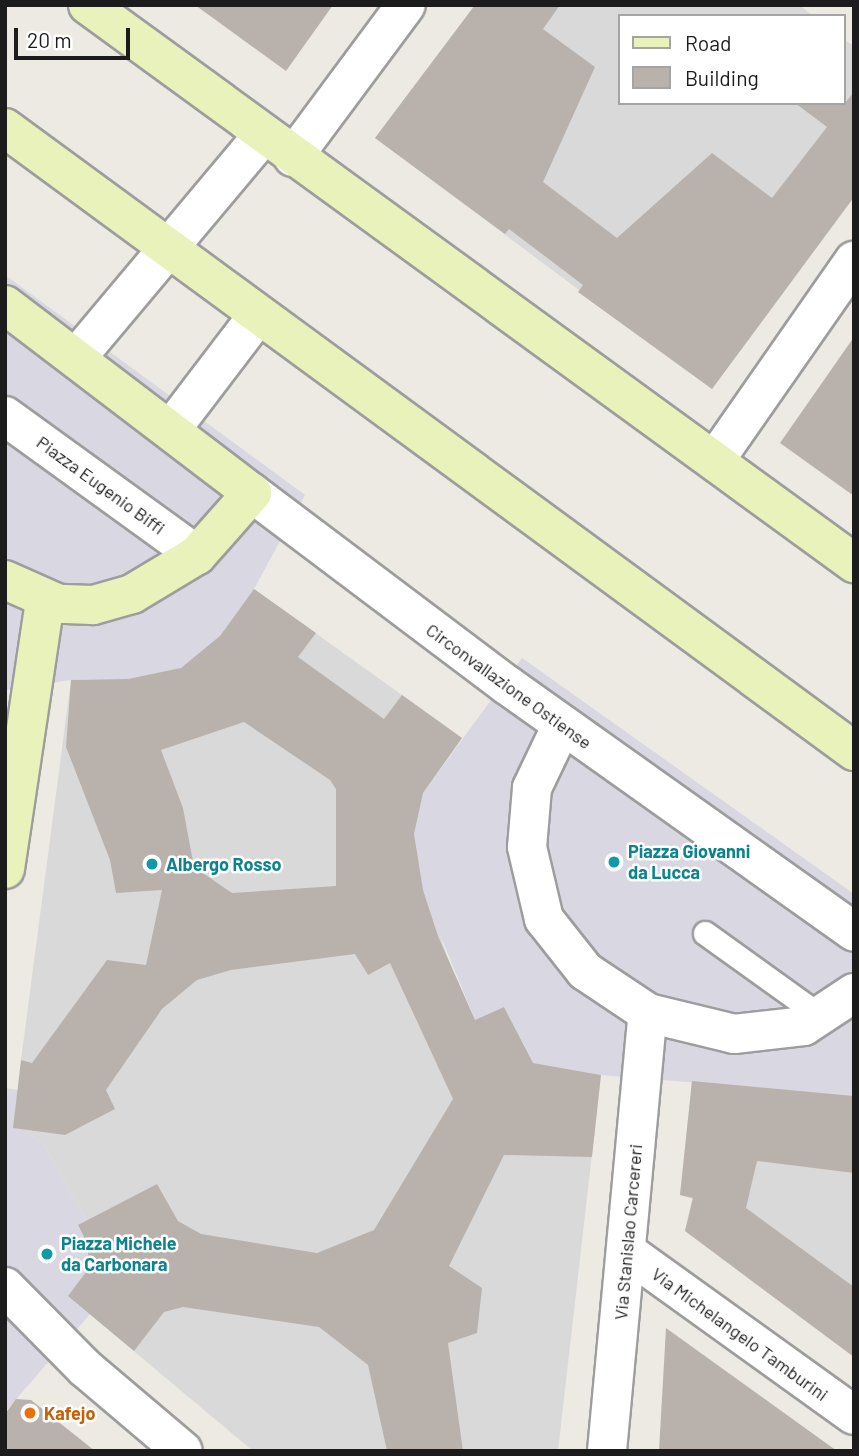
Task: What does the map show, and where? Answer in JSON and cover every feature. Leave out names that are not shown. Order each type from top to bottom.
[{"type":"main road","points":[[88,5],[854,564]]},
{"type":"main road","points":[[5,128],[854,751]]},
{"type":"main road","name":"Circonvallazione Ostiense","points":[[5,305],[172,428],[252,493]]},
{"type":"main road","points":[[5,580],[45,602],[112,601],[151,587],[197,555],[252,493]]},
{"type":"main road","points":[[5,869],[45,602]]},
{"type":"street","points":[[76,357],[169,249],[278,146],[406,5]]},
{"type":"street","points":[[715,460],[854,261]]},
{"type":"street","points":[[172,428],[258,315]]},
{"type":"street","name":"Piazza Eugenio Biffi","points":[[5,416],[197,555]]},
{"type":"street","name":"Circonvallazione Ostiense","points":[[252,493],[562,725],[854,932]]},
{"type":"street","points":[[562,725],[539,767],[529,812],[527,847],[537,903],[561,946],[585,971],[648,1013],[713,1031],[754,1035],[791,1030],[822,1017],[854,993]]},
{"type":"street","name":"Via Stanislao Carcereri","points":[[607,1451],[648,1013]]},
{"type":"street","name":"Via Michelangelo Tamburini","points":[[627,1252],[854,1415]]},
{"type":"street","points":[[9,1300],[183,1451]]},
{"type":"lane","points":[[705,933],[822,1017]]},
{"type":"shaded area","points":[[475,5],[799,5],[810,14],[618,14],[618,105],[845,105],[845,40],[854,46],[854,197],[712,389],[375,138]]},
{"type":"shaded area","points":[[5,275],[305,495],[254,589],[220,636],[181,668],[128,679],[71,680],[5,690]]},
{"type":"shaded area","points":[[254,589],[462,738],[423,793],[440,935],[450,966],[475,1020],[504,1007],[533,1063],[601,1075],[558,1451],[253,1451],[68,1296],[89,1247],[77,1224],[86,1220],[44,1145],[24,1129],[21,1060],[71,680],[128,679],[220,636]]},
{"type":"shaded area","name":"Piazza Giovanni da Lucca","points":[[522,658],[854,894],[854,1089],[849,1095],[601,1075],[533,1063],[504,1007],[475,1020],[422,890],[414,834],[423,793]]},
{"type":"shaded area","points":[[692,1081],[849,1095],[854,1089],[854,1357],[685,1231],[692,1199],[680,1195]]},
{"type":"shaded area","name":"Piazza Michele da Carbonara","points":[[5,1088],[18,1090],[24,1129],[44,1145],[86,1220],[77,1225],[89,1247],[86,1272],[69,1296],[90,1314],[5,1412]]},
{"type":"building","points":[[195,5],[333,5],[286,71]]},
{"type":"building","points":[[475,5],[560,5],[543,29],[595,67],[543,182],[617,238],[712,153],[772,198],[827,127],[798,105],[845,105],[854,92],[854,197],[712,389],[578,292],[583,285],[509,229],[505,234],[375,138]]},
{"type":"building","points":[[854,337],[854,496],[780,443]]},
{"type":"building","points":[[254,589],[316,633],[298,657],[384,719],[402,695],[462,738],[423,793],[414,834],[423,890],[438,936],[475,1020],[504,1007],[533,1063],[601,1075],[592,1157],[504,1155],[449,1266],[482,1288],[477,1333],[448,1343],[463,1451],[387,1451],[368,1365],[319,1327],[183,1307],[164,1312],[134,1351],[68,1296],[86,1272],[89,1247],[78,1225],[157,1184],[178,1221],[201,1234],[317,1253],[374,1230],[453,1099],[390,963],[368,975],[355,954],[231,970],[197,980],[162,1009],[106,1090],[115,1109],[65,1135],[13,1128],[21,1060],[32,1063],[107,960],[146,965],[162,890],[116,893],[110,860],[66,747],[71,680],[128,679],[181,668],[220,636]],"holes":[[[244,722],[330,780],[336,789],[336,886],[232,893],[194,867],[183,808],[161,750]]]},
{"type":"building","points":[[692,1081],[854,1096],[854,1173],[757,1161],[746,1208],[854,1287],[854,1357],[685,1231],[693,1198],[680,1195]]},
{"type":"building","points":[[666,1328],[837,1451],[659,1451]]},
{"type":"building","points":[[16,1399],[31,1400],[95,1451],[5,1451],[5,1414]]},
{"type":"place","name":"Piazza Giovanni da Lucca","points":[[614,862]]},
{"type":"place","name":"Albergo Rosso","points":[[152,864]]},
{"type":"place","name":"Piazza Michele da Carbonara","points":[[47,1254]]},
{"type":"place","name":"Kafejo","points":[[30,1413]]}]
